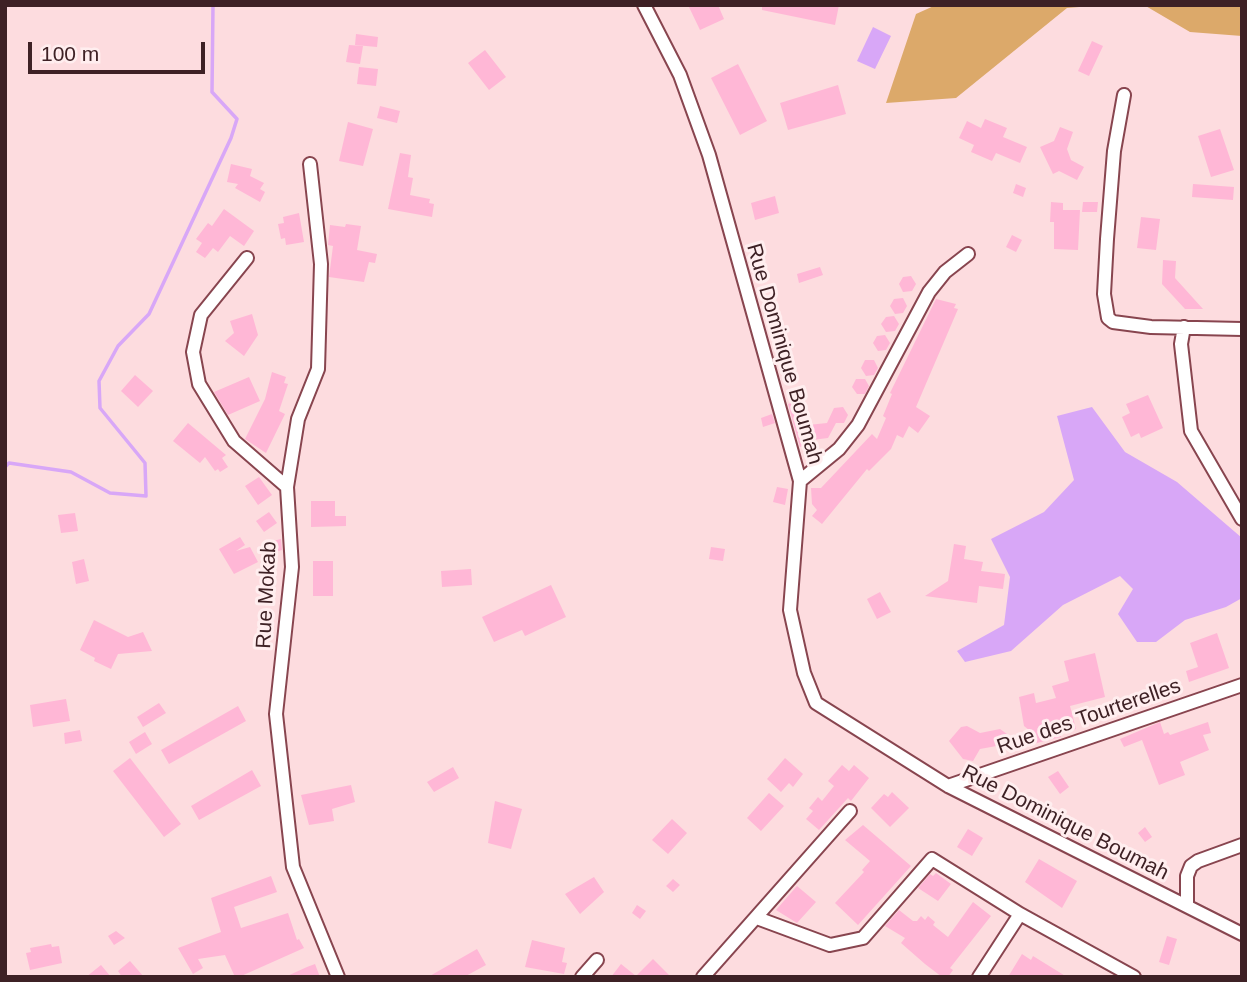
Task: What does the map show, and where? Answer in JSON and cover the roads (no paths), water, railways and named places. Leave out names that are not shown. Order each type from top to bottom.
[{"type":"street","name":"Rue Dominique Boumah","points":[[644,5],[680,75],[709,155],[800,481],[790,610],[804,673],[816,703],[948,786],[1242,934]]},
{"type":"street","points":[[1124,96],[1113,163],[1105,312],[1113,322],[1242,329]]},
{"type":"street","name":"Rue Mokab","points":[[310,164],[321,264],[318,369],[298,419],[287,487],[292,567],[276,714],[293,867],[338,977]]},
{"type":"street","points":[[800,481],[839,449],[858,425],[929,292],[945,272],[968,254]]},
{"type":"street","points":[[247,258],[201,315],[193,352],[199,384],[234,441],[287,487]]},
{"type":"street","points":[[1184,327],[1181,344],[1191,431],[1236,501],[1242,519]]},
{"type":"street","name":"Rue des Tourterelles","points":[[948,786],[1242,685]]},
{"type":"street","points":[[703,977],[850,811]]},
{"type":"street","points":[[1186,905],[1187,876],[1191,866],[1242,845]]},
{"type":"street","points":[[757,918],[830,946],[863,938],[932,859],[1020,914],[1134,977]]},
{"type":"street","points":[[979,977],[1020,914]]},
{"type":"street","points":[[582,977],[597,960]]},
{"type":"waterway","points":[[5,467],[9,463],[71,472],[110,493],[146,496],[145,463],[100,408],[99,381],[118,346],[149,314],[231,138],[237,119],[212,92],[213,5]]}]
